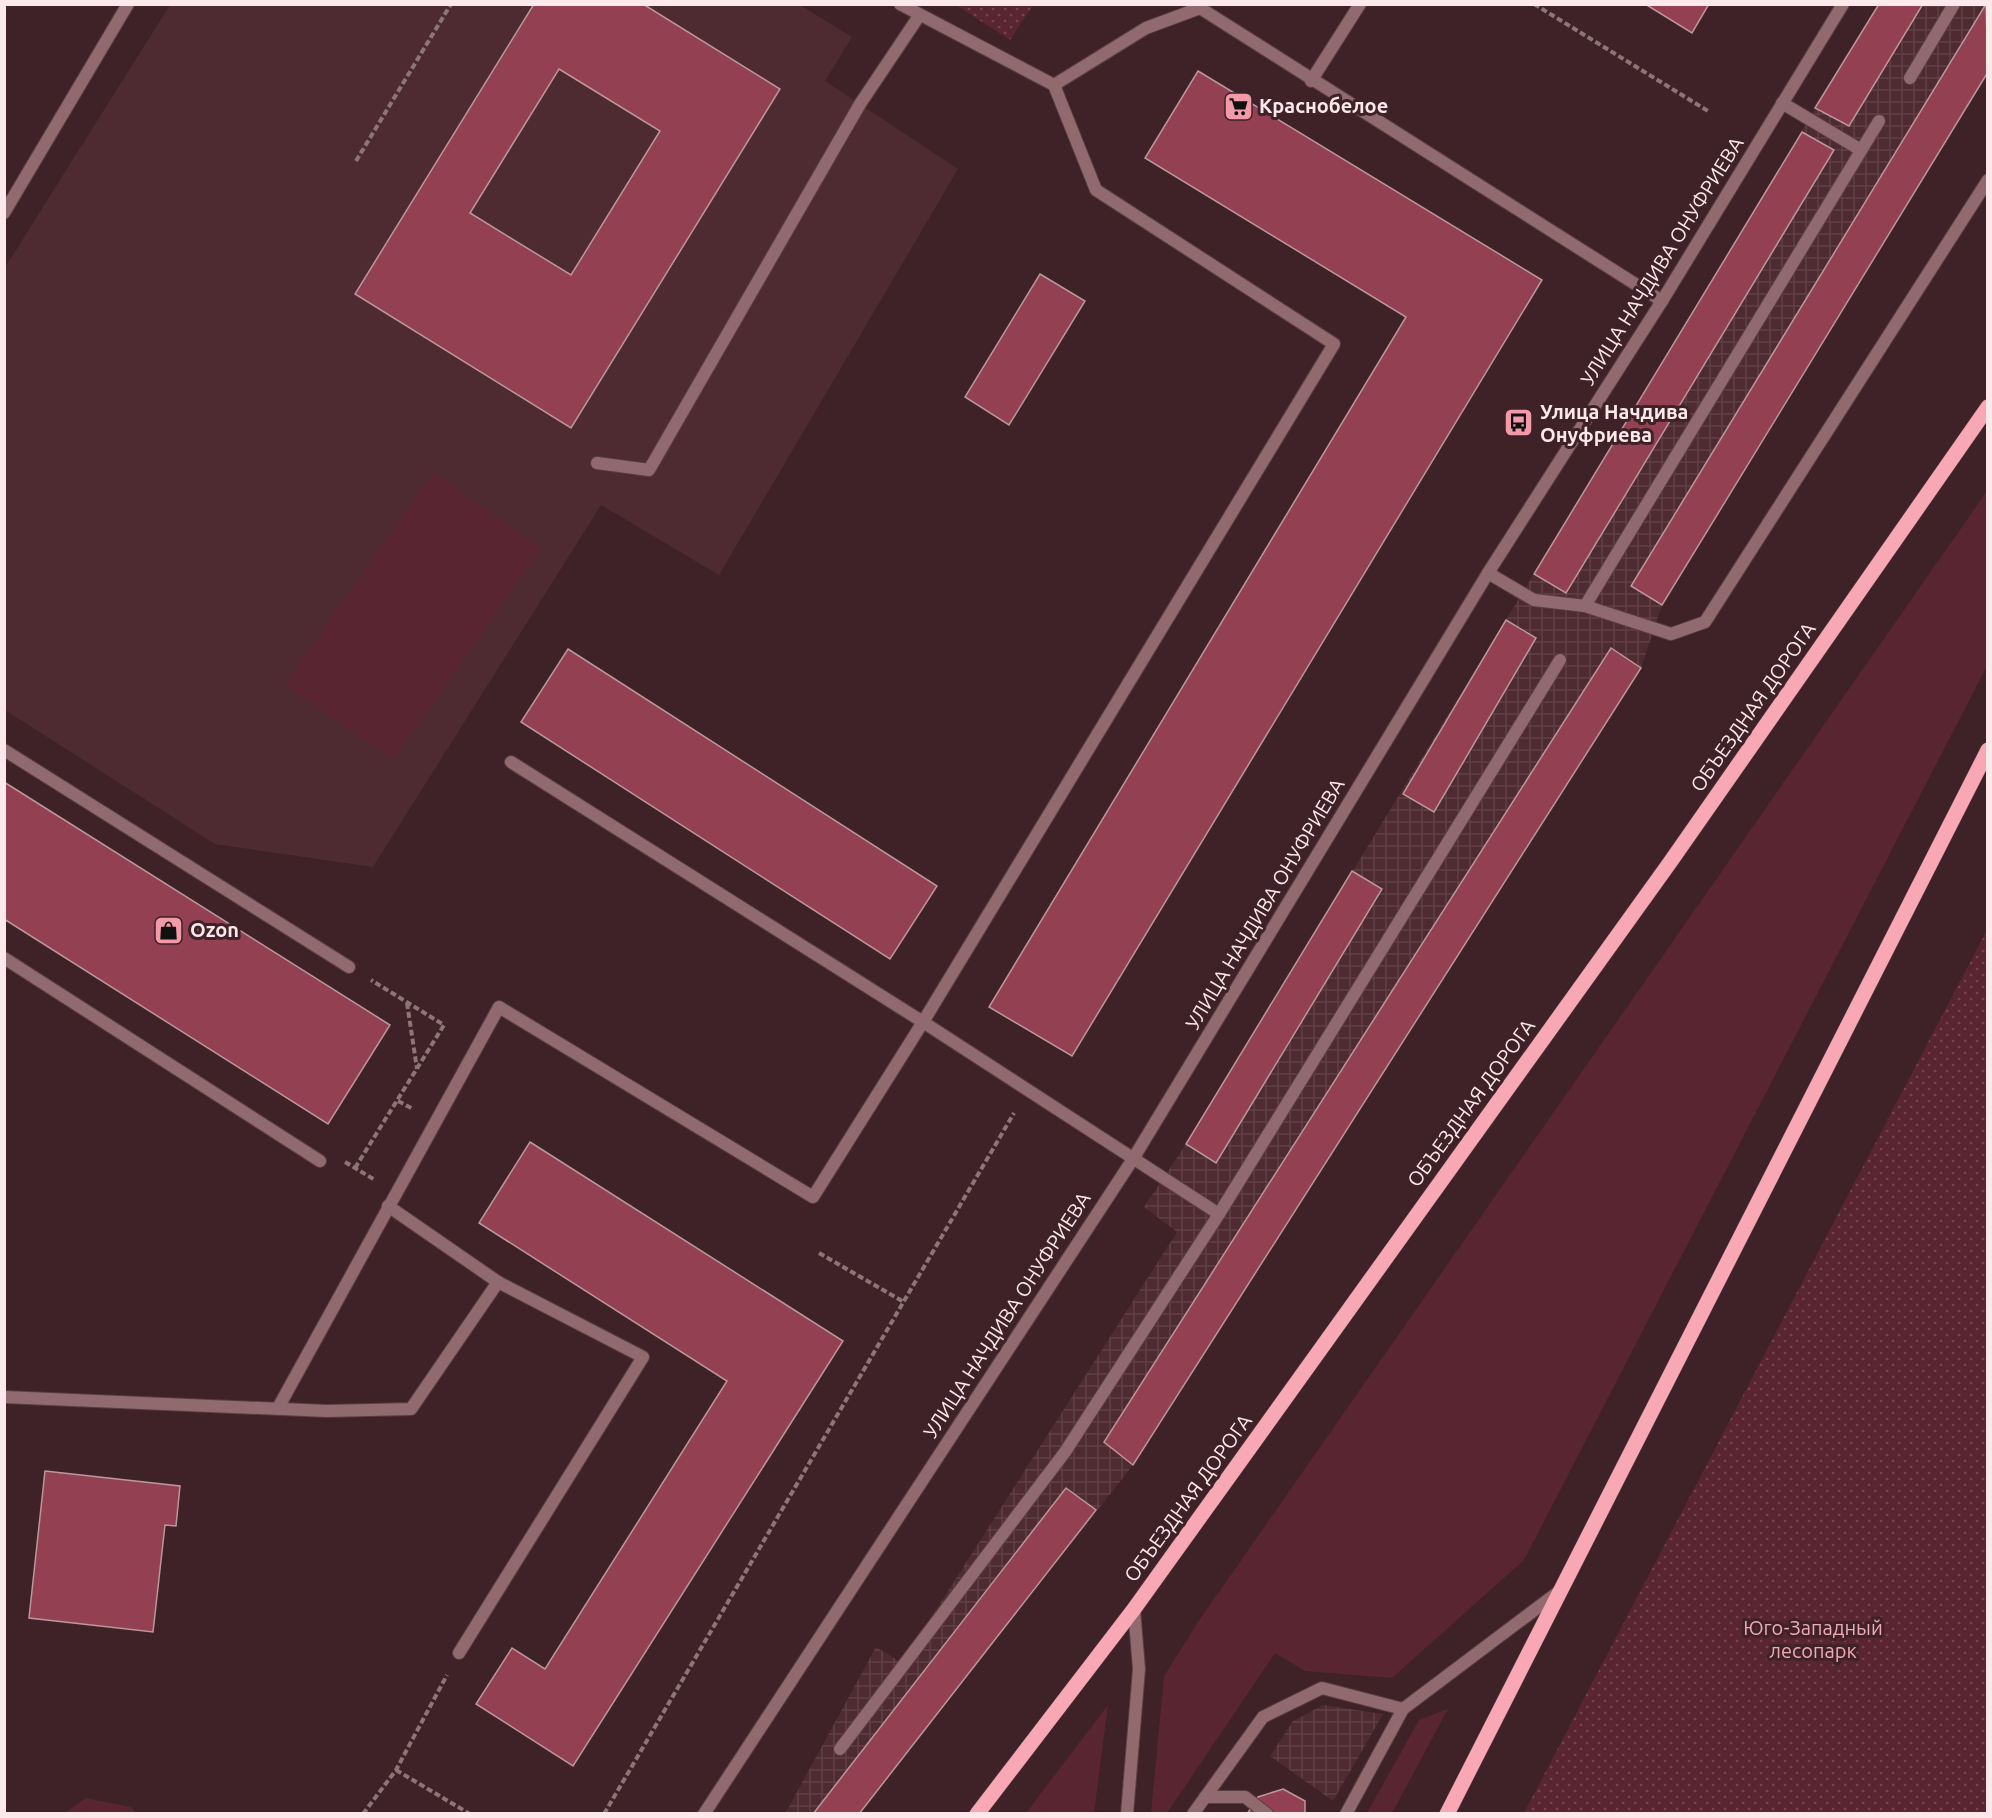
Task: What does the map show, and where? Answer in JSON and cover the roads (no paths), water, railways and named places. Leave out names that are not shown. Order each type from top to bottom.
[{"type":"main road","name":"ОБЪЕЗДНАЯ ДОРОГА","points":[[976,1814],[1134,1609],[1671,861],[1988,407]]},
{"type":"main road","points":[[1447,1814],[1988,750]]},
{"type":"street","points":[[4,213],[128,4]]},
{"type":"street","points":[[278,1408],[499,1007],[813,1197],[923,1022],[1334,344],[1096,189],[1054,86],[900,4]]},
{"type":"street","points":[[1311,81],[1360,4]]},
{"type":"street","name":"УЛИЦА НАЧДИВА ОНУФРИЕВА","points":[[704,1814],[1133,1159],[1488,573],[1662,301],[1843,4]]},
{"type":"street","points":[[1910,78],[1954,4]]},
{"type":"street","points":[[1054,86],[1146,28],[1200,8],[1311,81],[1662,301]]},
{"type":"street","points":[[597,463],[649,470],[860,104],[919,16]]},
{"type":"street","points":[[1782,103],[1861,150]]},
{"type":"street","points":[[1585,606],[1879,121]]},
{"type":"street","points":[[1488,573],[1534,600],[1585,606],[1671,634],[1705,622],[1988,180]]},
{"type":"street","points":[[840,1749],[1065,1452],[1219,1214],[1560,660]]},
{"type":"street","points":[[4,750],[349,966]]},
{"type":"street","points":[[511,762],[923,1022],[1219,1214]]},
{"type":"street","points":[[4,958],[320,1161]]},
{"type":"street","points":[[388,1206],[498,1282],[643,1357],[459,1653]]},
{"type":"street","points":[[4,1397],[327,1412],[411,1409],[498,1282]]},
{"type":"street","points":[[1346,1814],[1403,1709],[1561,1589]]},
{"type":"street","points":[[1127,1814],[1139,1669],[1134,1609]]},
{"type":"street","points":[[1193,1814],[1263,1717],[1322,1688],[1403,1709]]},
{"type":"street","points":[[1205,1797],[1245,1797],[1267,1814]]},
{"type":"place","name":"Краснобелое","points":[[1238,106]]},
{"type":"place","name":"Улица Начдива Онуфриева","points":[[1519,423]]},
{"type":"place","name":"Ozon","points":[[169,930]]},
{"type":"park label","name":"Юго-Западный лесопарк","points":[[1813,1640]]}]
